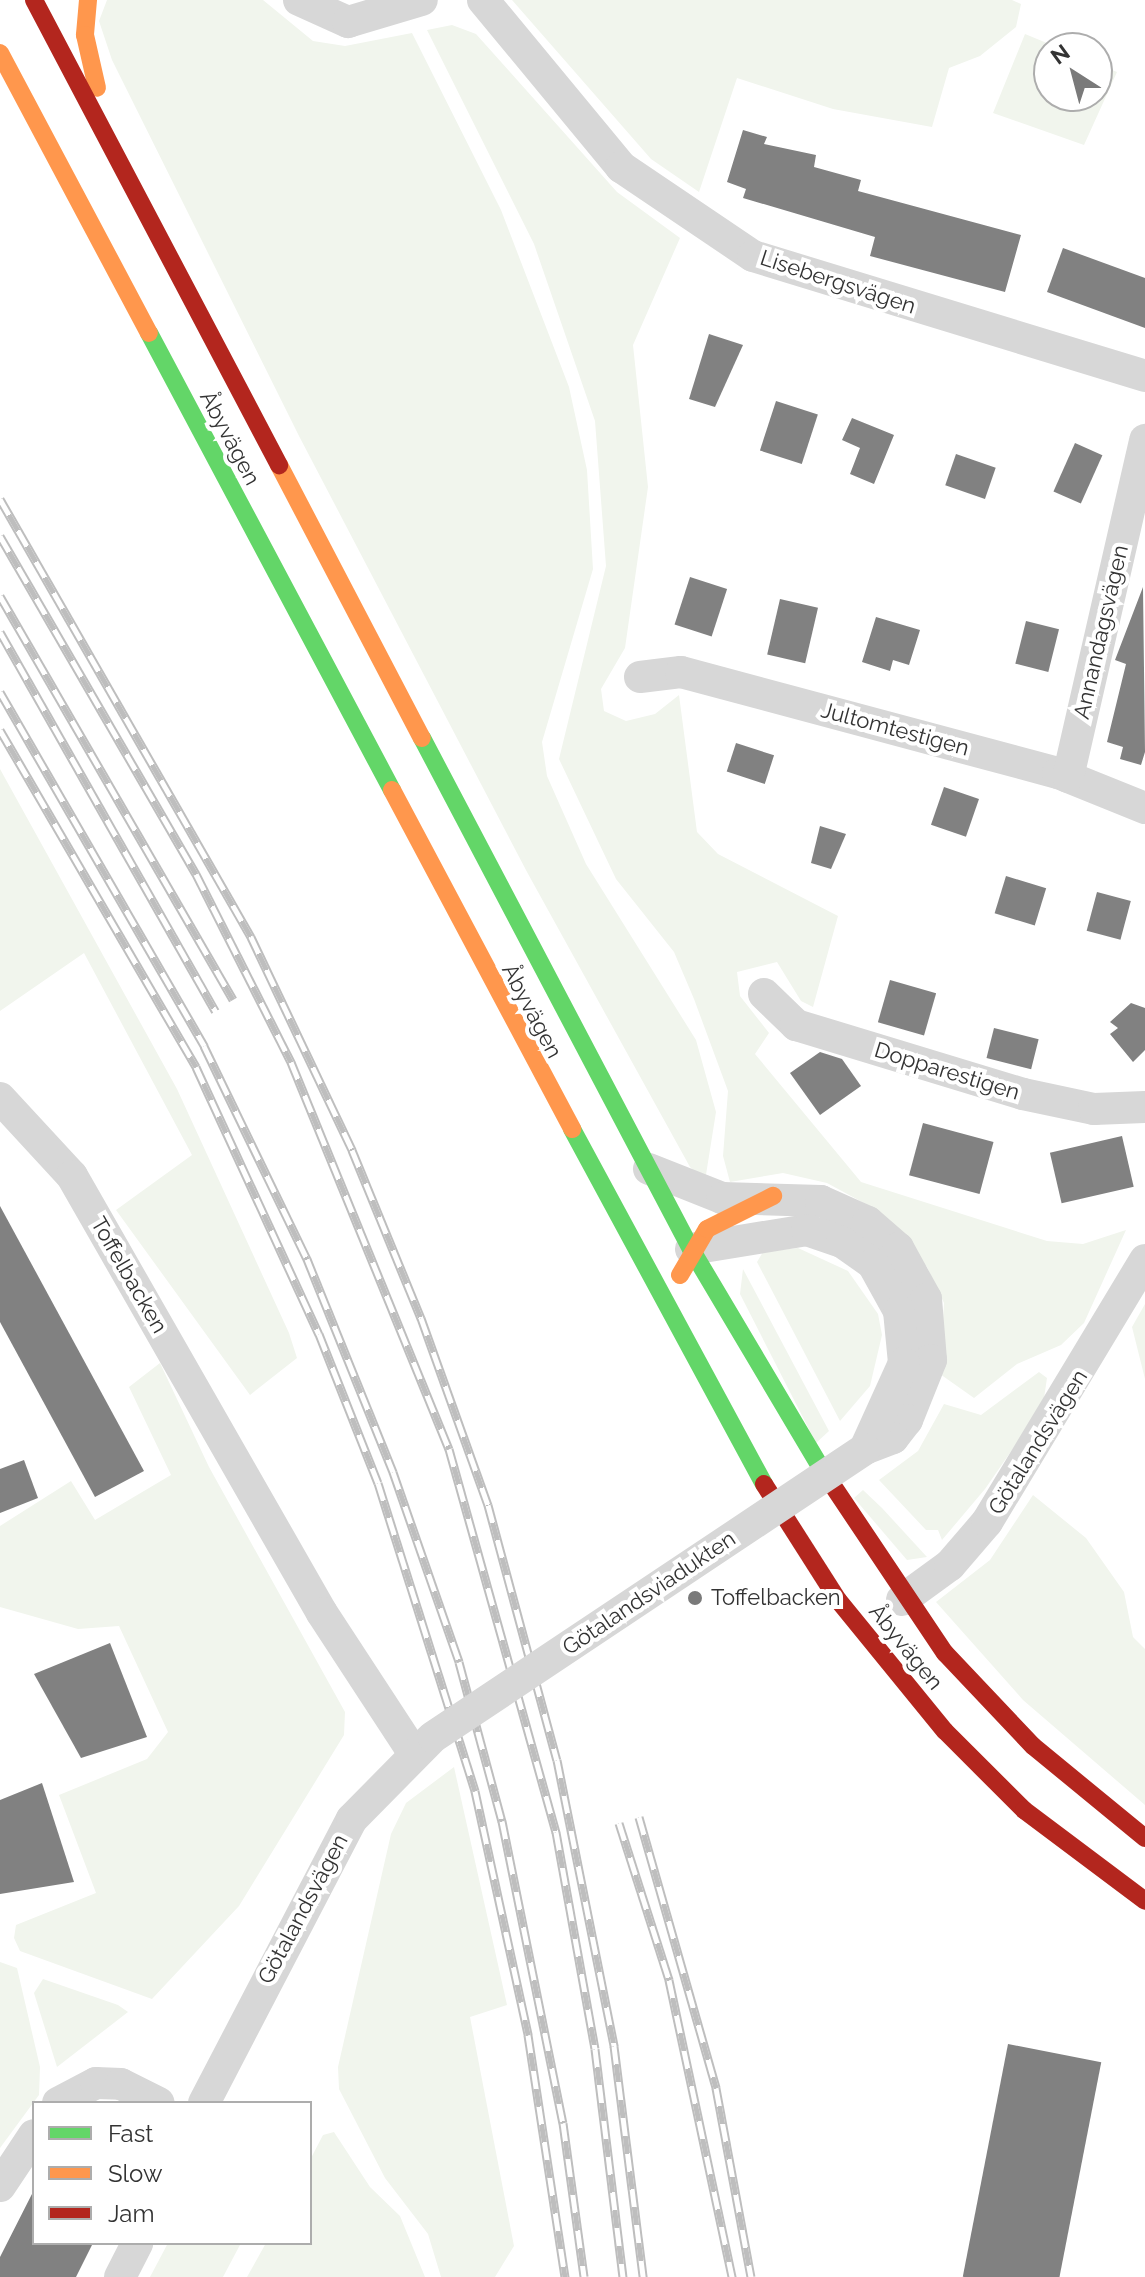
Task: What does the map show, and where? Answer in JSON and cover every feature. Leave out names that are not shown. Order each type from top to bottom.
[{"type":"street","name":"Åbyvägen","points":[[34,0],[649,1169],[669,1239],[895,1602],[1033,1746],[1145,1838]]},
{"type":"street","points":[[88,0],[85,35],[110,141]]},
{"type":"street","points":[[299,0],[348,22],[422,0]]},
{"type":"street","name":"Lisebergsvägen","points":[[483,0],[621,167],[753,256],[1145,376]]},
{"type":"street","name":"Åbyvägen","points":[[2,44],[680,1340],[821,1573],[945,1731],[1024,1810],[1145,1901]]},
{"type":"street","name":"Annandagsvägen","points":[[1068,777],[1145,440]]},
{"type":"street","name":"Jultomtestigen","points":[[640,677],[681,672],[1068,777],[1145,808]]},
{"type":"street","name":"Dopparestigen","points":[[764,994],[796,1025],[1023,1094],[1094,1109],[1145,1107]]},
{"type":"street","name":"Toffelbacken","points":[[0,1098],[72,1176],[322,1613],[423,1745]]},
{"type":"street","points":[[577,1147],[669,1239],[680,1340]]},
{"type":"street","name":"Götalandsviadukten","points":[[423,1745],[865,1449],[893,1438],[923,1390],[932,1339],[926,1299],[898,1248],[868,1222],[821,1201],[773,1196],[722,1198],[649,1169]]},
{"type":"street","points":[[669,1239],[773,1196]]},
{"type":"street","points":[[669,1239],[807,1230],[842,1242],[873,1264],[899,1311],[904,1363],[865,1449]]},
{"type":"street","name":"Götalandsvägen","points":[[895,1602],[950,1565],[987,1522],[1145,1260]]},
{"type":"street","points":[[821,1573],[863,1600]]},
{"type":"street","name":"Götalandsvägen","points":[[205,2101],[321,1870],[352,1819],[423,1745]]},
{"type":"street","points":[[62,2101],[96,2083],[121,2084],[155,2101]]},
{"type":"street","points":[[0,2186],[32,2138]]},
{"type":"street","points":[[120,2277],[136,2245]]},
{"type":"shaded area","points":[[107,0],[263,0],[313,41],[345,46],[412,33],[501,210],[569,387],[587,470],[593,569],[542,742],[547,776],[586,864],[696,1040],[716,1112],[705,1181],[690,1167],[527,872],[299,436],[112,60],[99,21]]},
{"type":"shaded area","points":[[512,0],[1012,0],[1021,4],[1016,27],[980,56],[949,68],[932,127],[833,109],[737,78],[699,192],[651,159]]},
{"type":"shaded area","points":[[452,25],[476,34],[617,192],[680,238],[633,345],[648,487],[625,648],[601,689],[604,711],[626,721],[655,714],[679,695],[697,832],[718,854],[838,916],[813,1007],[801,1001],[777,962],[737,972],[740,996],[769,1033],[755,1054],[861,1182],[1047,1241],[1083,1244],[1126,1230],[1084,1323],[1061,1345],[1017,1364],[974,1398],[940,1374],[944,1303],[927,1267],[875,1209],[827,1183],[783,1173],[730,1182],[723,1156],[728,1091],[694,999],[674,952],[616,879],[559,759],[606,566],[595,421],[534,244],[427,30]]},
{"type":"shaded area","points":[[1025,34],[1033,37],[1033,112],[1099,112],[1084,145],[993,113]]},
{"type":"shaded area","points":[[0,769],[177,1089],[289,1333],[297,1358],[250,1395],[116,1210],[192,1155],[84,953],[0,1011]]},
{"type":"shaded area","points":[[798,1248],[848,1271],[878,1314],[882,1335],[870,1386],[840,1421],[757,1262],[763,1252]]},
{"type":"shaded area","points":[[743,1269],[829,1431],[816,1443],[740,1294]]},
{"type":"shaded area","points":[[1145,1304],[1145,1379],[1132,1327]]},
{"type":"shaded area","points":[[160,1363],[209,1467],[345,1712],[344,1735],[239,1906],[152,1999],[20,1951],[14,1938],[16,1925],[96,1893],[59,1795],[147,1759],[168,1732],[119,1626],[78,1629],[0,1607],[0,1526],[71,1481],[95,1520],[171,1475],[129,1387]]},
{"type":"shaded area","points":[[1039,1372],[1047,1378],[1043,1405],[985,1489],[942,1540],[938,1530],[926,1530],[879,1480],[918,1451],[944,1404],[981,1415]]},
{"type":"shaded area","points":[[863,1490],[927,1557],[907,1560],[854,1498]]},
{"type":"shaded area","points":[[1033,1495],[1086,1538],[1124,1592],[1133,1637],[1145,1649],[1145,1805],[1023,1700],[936,1602],[990,1560]]},
{"type":"shaded area","points":[[454,1767],[507,2005],[470,2017],[514,2246],[495,2277],[441,2277],[428,2234],[385,2178],[339,2089],[338,2067],[391,1834],[406,1803]]},
{"type":"shaded area","points":[[0,1962],[17,1968],[40,2067],[39,2095],[0,2148]]},
{"type":"shaded area","points":[[43,1979],[118,2005],[128,2012],[57,2067],[34,1993]]},
{"type":"shaded area","points":[[334,2132],[370,2187],[400,2216],[425,2277],[247,2277],[265,2245],[312,2245],[312,2156],[323,2135]]},
{"type":"shaded area","points":[[167,2245],[240,2245],[223,2277],[150,2277]]},
{"type":"building","points":[[743,130],[767,137],[764,144],[816,155],[814,167],[861,180],[858,191],[1021,235],[1005,292],[870,256],[875,237],[743,198],[746,189],[727,182]]},
{"type":"building","points":[[1063,248],[1145,278],[1145,328],[1047,292]]},
{"type":"building","points":[[709,334],[743,345],[715,407],[689,399]]},
{"type":"building","points":[[776,401],[818,415],[802,464],[760,450]]},
{"type":"building","points":[[852,418],[894,435],[874,484],[850,474],[860,448],[842,440]]},
{"type":"building","points":[[1075,443],[1102,455],[1081,504],[1053,491]]},
{"type":"building","points":[[956,454],[996,468],[985,499],[945,485]]},
{"type":"building","points":[[690,577],[727,589],[712,637],[675,625]]},
{"type":"building","points":[[1143,587],[1145,752],[1141,765],[1120,759],[1123,747],[1107,742],[1126,664],[1115,660]]},
{"type":"building","points":[[780,599],[818,608],[805,663],[767,655]]},
{"type":"building","points":[[876,617],[920,630],[909,665],[893,660],[890,671],[862,662]]},
{"type":"building","points":[[1026,621],[1059,629],[1048,672],[1015,664]]},
{"type":"building","points":[[736,743],[774,755],[765,784],[727,772]]},
{"type":"building","points":[[944,787],[979,799],[966,837],[931,825]]},
{"type":"building","points":[[820,826],[846,834],[831,869],[811,863]]},
{"type":"building","points":[[1006,876],[1046,888],[1035,926],[995,913]]},
{"type":"building","points":[[1097,892],[1131,901],[1120,940],[1087,931]]},
{"type":"building","points":[[890,980],[936,993],[924,1036],[878,1022]]},
{"type":"building","points":[[1131,1003],[1145,1008],[1145,1050],[1133,1062],[1110,1034],[1118,1028],[1110,1022]]},
{"type":"building","points":[[994,1028],[1039,1039],[1031,1069],[987,1058]]},
{"type":"building","points":[[820,1052],[842,1059],[861,1086],[820,1115],[790,1073]]},
{"type":"building","points":[[923,1123],[994,1142],[980,1194],[909,1175]]},
{"type":"building","points":[[1122,1136],[1134,1187],[1062,1203],[1050,1153]]},
{"type":"building","points":[[0,1206],[144,1471],[95,1497],[0,1322]]},
{"type":"building","points":[[24,1460],[38,1498],[0,1513],[0,1469]]},
{"type":"building","points":[[110,1643],[147,1737],[81,1758],[34,1674]]},
{"type":"building","points":[[42,1783],[74,1882],[0,1894],[0,1800]]},
{"type":"building","points":[[1008,2044],[1101,2062],[1059,2277],[963,2277]]},
{"type":"building","points":[[32,2194],[32,2245],[92,2245],[76,2277],[0,2277],[0,2257]]},
{"type":"railway","points":[[0,499],[251,937],[352,1150],[421,1318],[488,1505],[557,1760],[614,2046],[643,2277]]},
{"type":"railway","points":[[0,536],[196,874],[291,1062],[449,1449],[556,1832],[595,2049],[623,2277]]},
{"type":"railway","points":[[0,596],[233,1000]]},
{"type":"railway","points":[[0,632],[215,1011]]},
{"type":"railway","points":[[0,692],[204,1046],[307,1259],[393,1472],[459,1662],[502,1821],[563,2123],[584,2277]]},
{"type":"railway","points":[[0,730],[196,1067],[319,1334],[378,1483],[475,1791],[528,2035],[565,2277]]},
{"type":"railway","points":[[639,1817],[716,2088],[751,2277]]},
{"type":"railway","points":[[619,1823],[669,1980],[732,2277]]},
{"type":"traffic: fast","points":[[149,333],[392,790]]},
{"type":"traffic: fast","points":[[422,738],[691,1249],[823,1471]]},
{"type":"traffic: fast","points":[[572,1129],[764,1484]]},
{"type":"traffic: slow","points":[[88,0],[85,35],[97,88]]},
{"type":"traffic: slow","points":[[0,53],[149,333]]},
{"type":"traffic: slow","points":[[279,465],[422,738]]},
{"type":"traffic: slow","points":[[392,790],[572,1129]]},
{"type":"traffic: slow","points":[[680,1275],[707,1229],[773,1196]]},
{"type":"traffic: jam","points":[[34,0],[279,465]]},
{"type":"traffic: jam","points":[[823,1471],[945,1653],[1033,1746],[1145,1838]]},
{"type":"traffic: jam","points":[[764,1484],[838,1600],[945,1731],[1024,1810],[1145,1901]]},
{"type":"place","name":"Toffelbacken","points":[[695,1598]]}]
